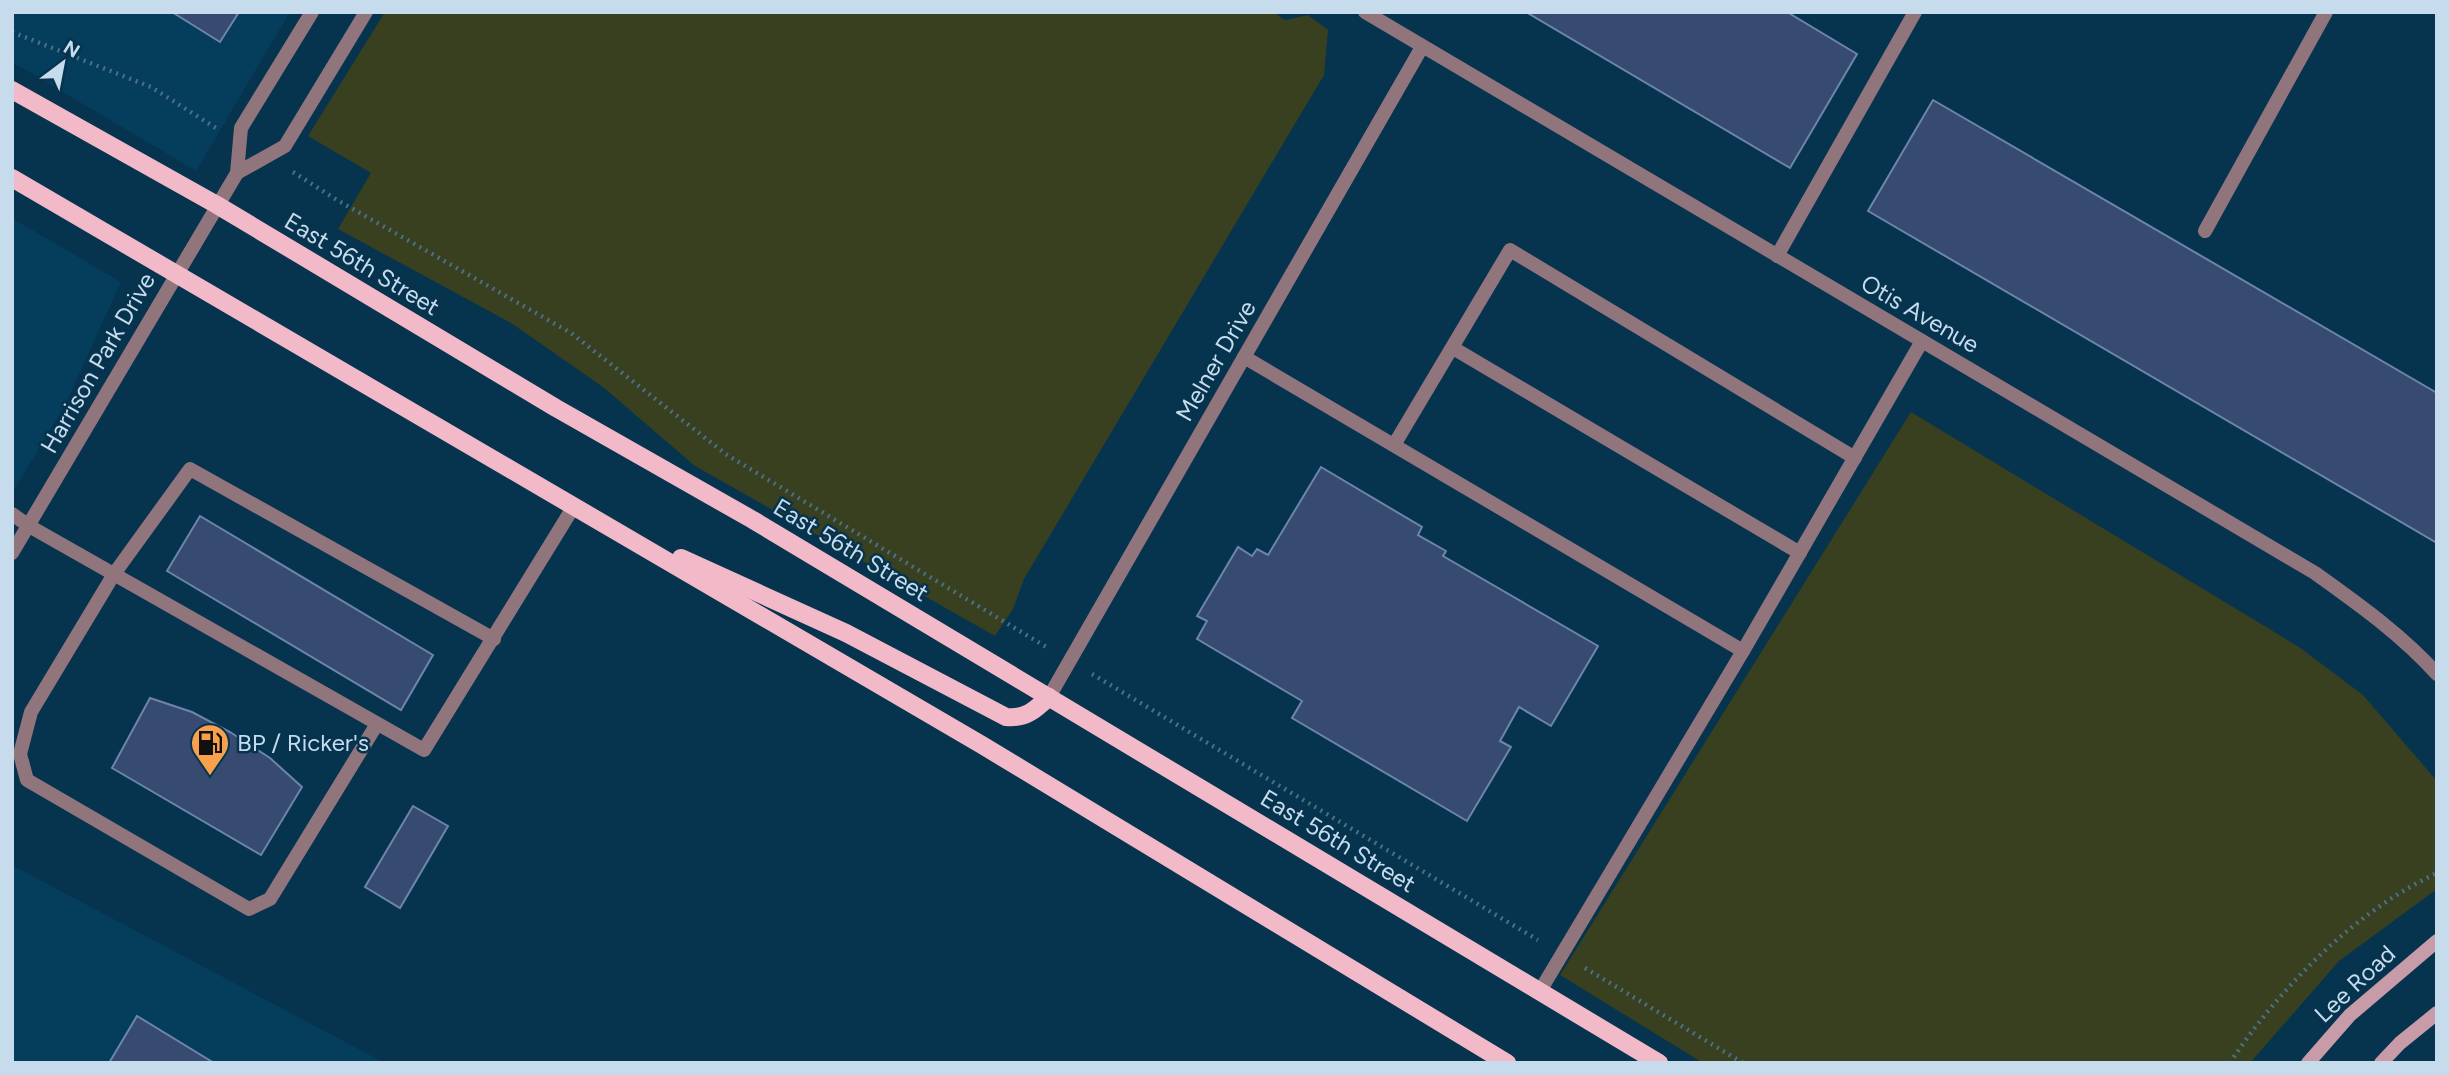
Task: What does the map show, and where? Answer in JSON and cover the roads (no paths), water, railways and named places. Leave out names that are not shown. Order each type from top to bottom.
[{"type":"main road","name":"East 56th Street","points":[[12,90],[217,205],[556,408],[765,527],[1659,1063]]},
{"type":"main road","points":[[12,178],[1005,759],[1507,1063]]},
{"type":"main road","points":[[614,529],[756,590],[846,633],[1006,717],[1018,718],[1031,713],[1049,697]]},
{"type":"street","points":[[237,173],[241,128],[312,12]]},
{"type":"street","points":[[237,173],[285,146],[366,12]]},
{"type":"street","name":"Otis Avenue","points":[[1365,12],[2315,573],[2371,612],[2437,674]]},
{"type":"street","points":[[1777,256],[1915,12]]},
{"type":"street","points":[[2205,231],[2326,12]]},
{"type":"street","name":"Melner Drive","points":[[1049,697],[1422,47]]},
{"type":"street","name":"Harrison Park Drive","points":[[12,554],[237,173]]},
{"type":"street","points":[[1394,445],[1510,250],[1855,458]]},
{"type":"street","points":[[1540,991],[1743,651],[1922,341]]},
{"type":"street","points":[[1453,348],[1800,553]]},
{"type":"street","points":[[1244,357],[1743,651]]},
{"type":"street","points":[[377,724],[270,899],[250,909],[27,780],[20,754],[32,712],[114,574],[190,469],[494,639]]},
{"type":"street","points":[[12,514],[424,750],[574,506]]},
{"type":"street","name":"Lee Road","points":[[2308,1063],[2350,1015],[2437,941]]},
{"type":"street","points":[[2381,1063],[2400,1043],[2437,1013]]},
{"type":"place","name":"BP / Ricker's","points":[[210,777]]}]
